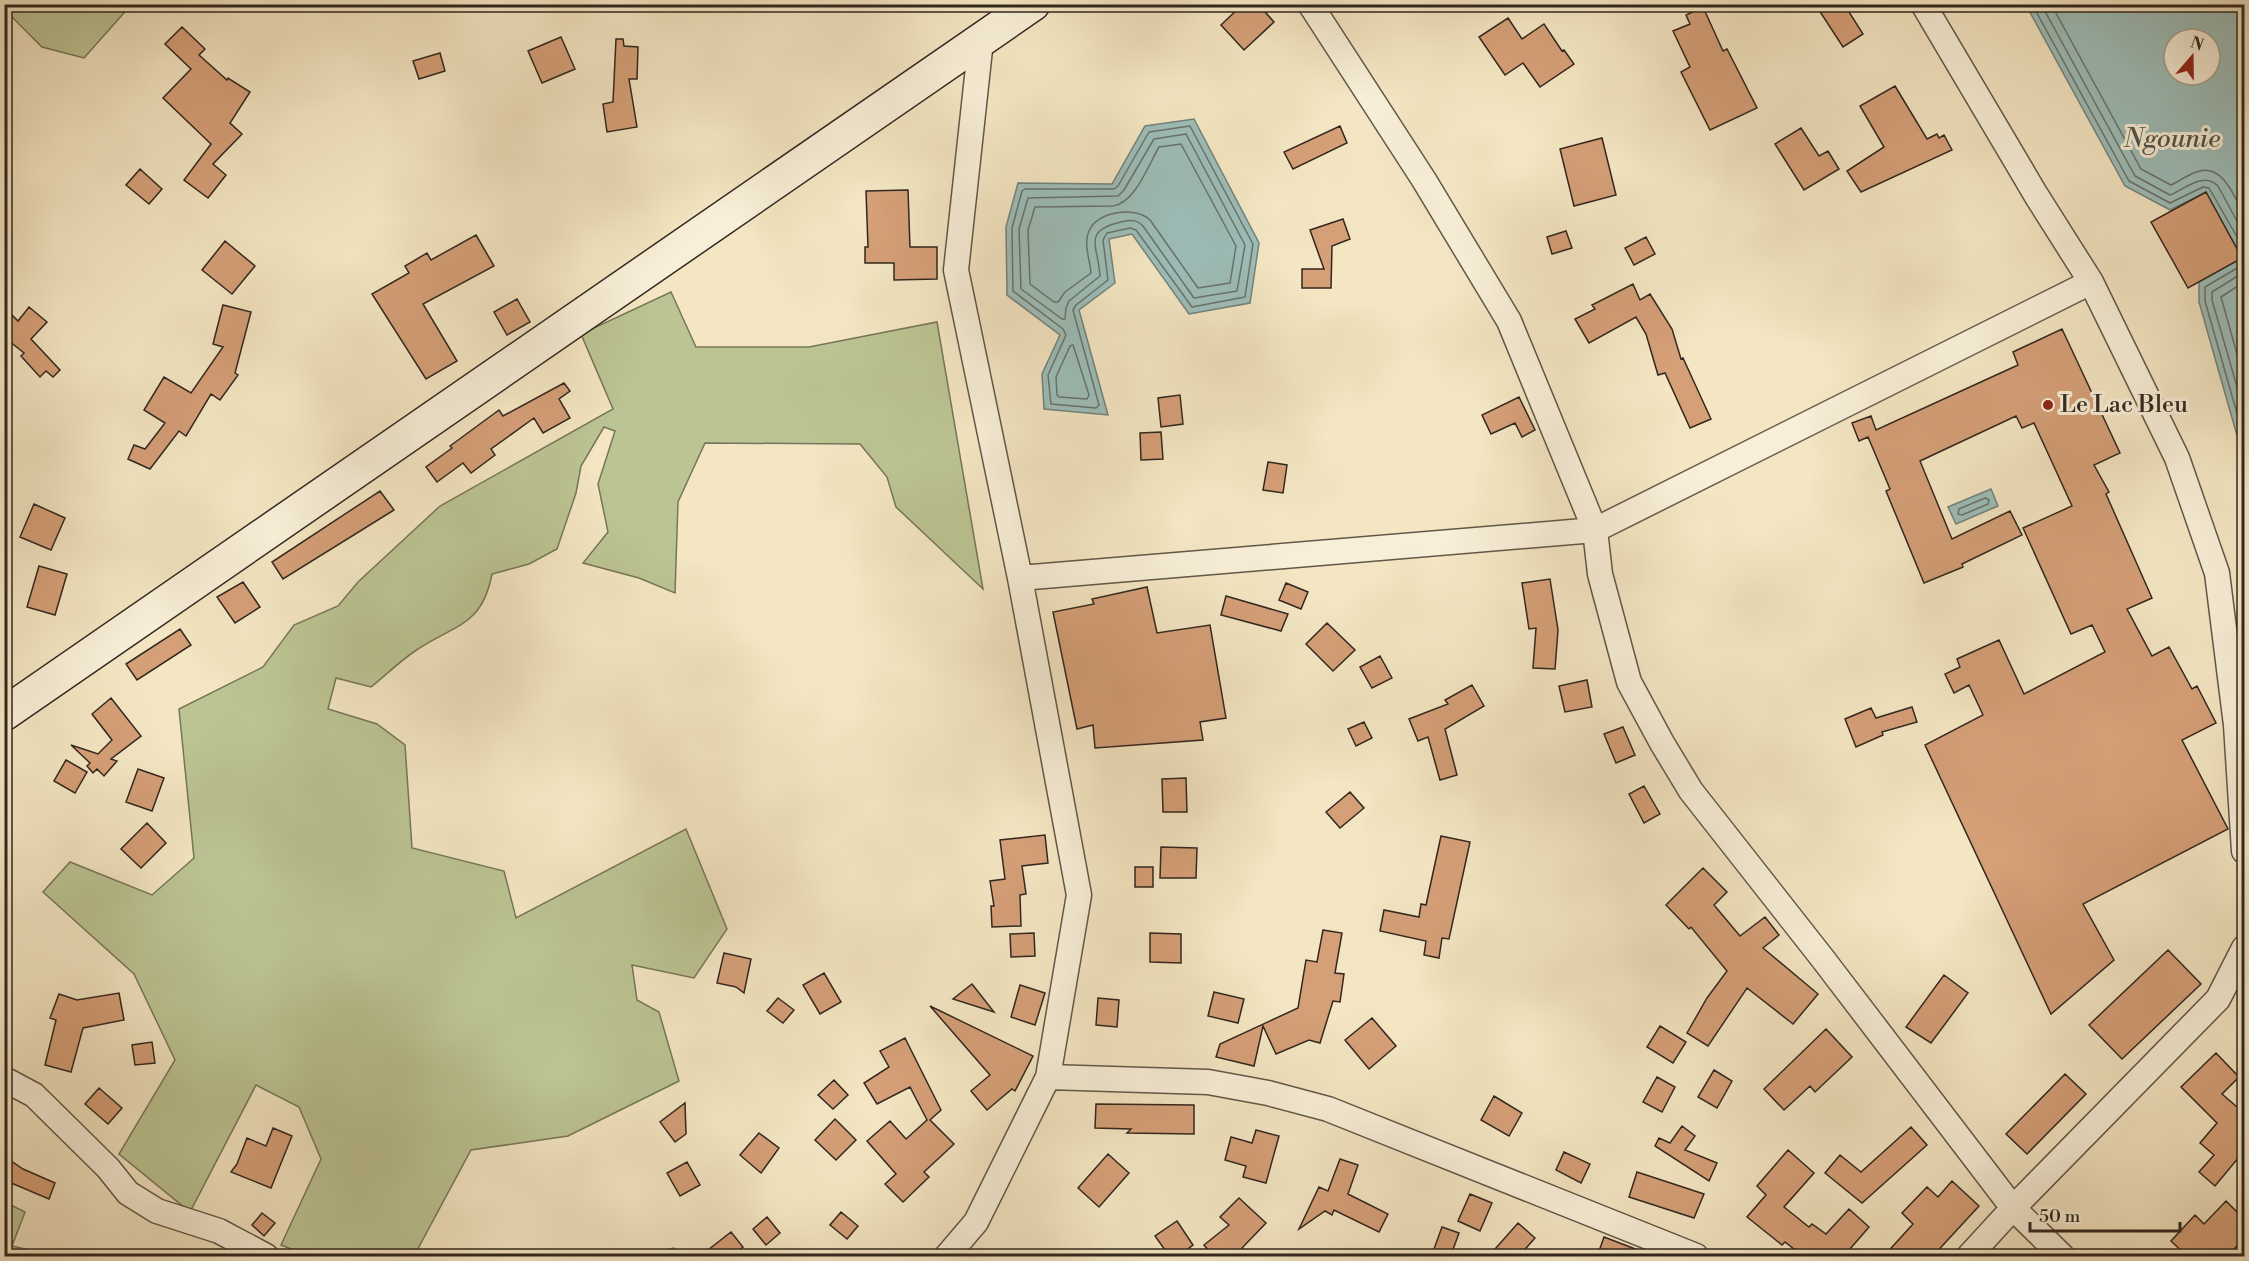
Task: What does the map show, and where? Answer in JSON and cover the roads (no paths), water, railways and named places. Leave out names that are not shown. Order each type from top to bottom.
[{"type":"street","points":[[4,714],[1033,4]]},
{"type":"street","points":[[1310,4],[1424,180],[1509,321],[1595,531],[1600,574],[1629,681],[1662,743],[1691,791],[1824,959],[2013,1208],[2062,1257]]},
{"type":"street","points":[[1923,4],[2036,195],[2091,282],[2177,458],[2217,573],[2236,725],[2244,851]]},
{"type":"street","points":[[947,1257],[976,1222],[1048,1077],[1079,895],[1020,578],[956,270],[981,40]]},
{"type":"street","points":[[1020,578],[1595,531],[2091,282]]},
{"type":"street","points":[[1969,1257],[2013,1208],[2218,999],[2244,948]]},
{"type":"street","points":[[1048,1077],[1208,1082],[1268,1093],[1328,1109],[1696,1257]]},
{"type":"street","points":[[4,1079],[34,1095],[108,1168],[128,1193],[157,1211],[219,1231],[266,1257]]},
{"type":"water","name":"Ngounie","points":[[2026,5],[2244,5],[2244,460],[2199,302],[2199,282],[2242,258],[2206,192],[2170,210],[2125,186]]},
{"type":"water","points":[[1194,119],[1259,243],[1250,303],[1189,314],[1132,234],[1109,239],[1115,283],[1079,310],[1108,415],[1044,409],[1042,374],[1060,335],[1007,295],[1006,227],[1018,183],[1112,184],[1145,126]]},
{"type":"water","points":[[1991,489],[1998,506],[1956,524],[1948,507]]},
{"type":"place","name":"Le Lac Bleu","points":[[2048,405]]}]
